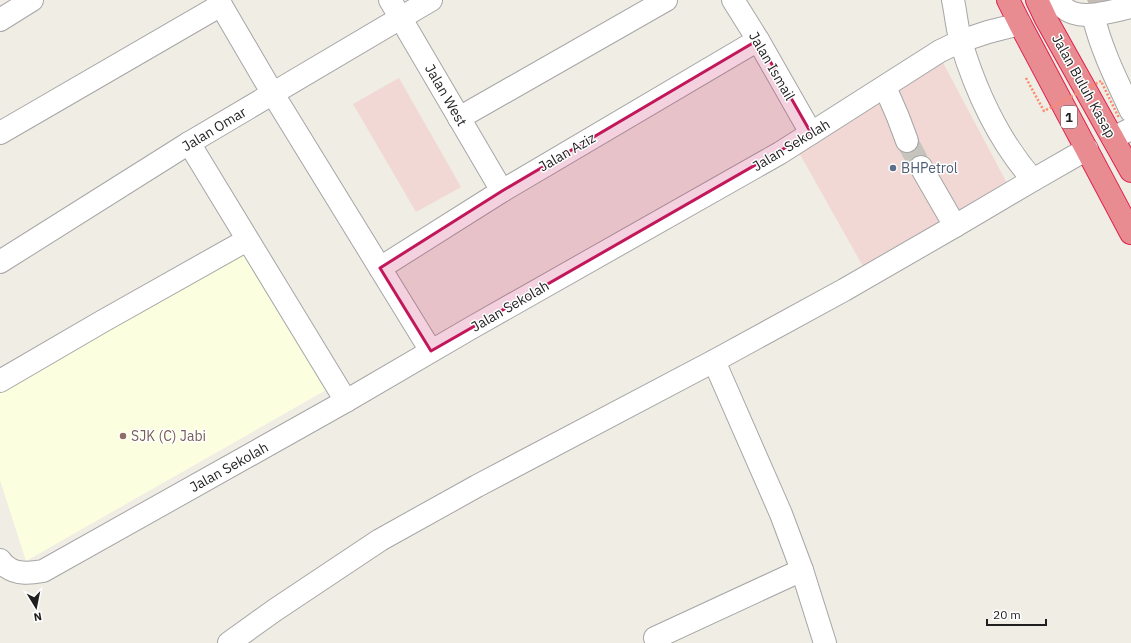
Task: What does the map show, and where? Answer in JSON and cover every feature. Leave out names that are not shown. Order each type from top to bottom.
[{"type":"highway","name":"Jalan Buluh Kasap","points":[[1008,0],[1131,233]]},
{"type":"highway","name":"Jalan Buluh Kasap","points":[[1052,7],[1122,122],[1131,170]]},
{"type":"street","points":[[0,20],[32,0]]},
{"type":"street","name":"Jalan Omar","points":[[0,262],[189,143],[273,94],[396,9],[431,0]]},
{"type":"street","points":[[459,118],[666,0]]},
{"type":"street","name":"Jalan Ismail","points":[[733,0],[758,40],[811,133]]},
{"type":"street","points":[[953,0],[961,41],[971,71],[988,111],[1006,144],[1033,180]]},
{"type":"street","points":[[0,133],[219,3],[273,94],[431,351]]},
{"type":"street","points":[[1052,7],[1076,14],[1093,15],[1131,7]]},
{"type":"street","name":"Jalan West","points":[[396,9],[502,191]]},
{"type":"street","points":[[1093,15],[1097,32],[1108,62],[1122,122]]},
{"type":"street","name":"Jalan Sekolah","points":[[0,560],[8,568],[17,571],[30,574],[43,571],[346,401],[773,156],[940,52],[961,41],[1020,24]]},
{"type":"street","name":"Jalan Aziz","points":[[380,268],[502,191],[758,40]]},
{"type":"street","points":[[885,87],[907,141]]},
{"type":"street","points":[[189,143],[346,401]]},
{"type":"street","points":[[229,643],[275,610],[380,540],[477,486],[714,361],[844,290],[1087,149]]},
{"type":"street","points":[[921,167],[955,226]]},
{"type":"street","points":[[0,381],[247,240]]},
{"type":"street","points":[[714,361],[781,514],[802,570],[825,643]]},
{"type":"street","points":[[654,638],[802,570]]},
{"type":"path","points":[[1026,78],[1044,111],[1101,81],[1122,122]]},
{"type":"highlighted area","points":[[758,40],[811,133],[431,351],[380,268],[502,191]]},
{"type":"shaded area","points":[[941,59],[1009,187],[865,270],[797,149]]},
{"type":"shaded area","points":[[399,78],[461,187],[416,212],[353,104]]},
{"type":"shaded area","name":"SJK (C) Jabi","points":[[244,250],[326,390],[26,561],[0,480],[0,392]]},
{"type":"building","points":[[1087,0],[1115,0],[1107,4],[1089,4]]},
{"type":"tunnel","points":[[907,141],[921,167]]},
{"type":"place","name":"BHPetrol","points":[[893,168]]},
{"type":"place","name":"SJK (C) Jabi","points":[[123,436]]}]
